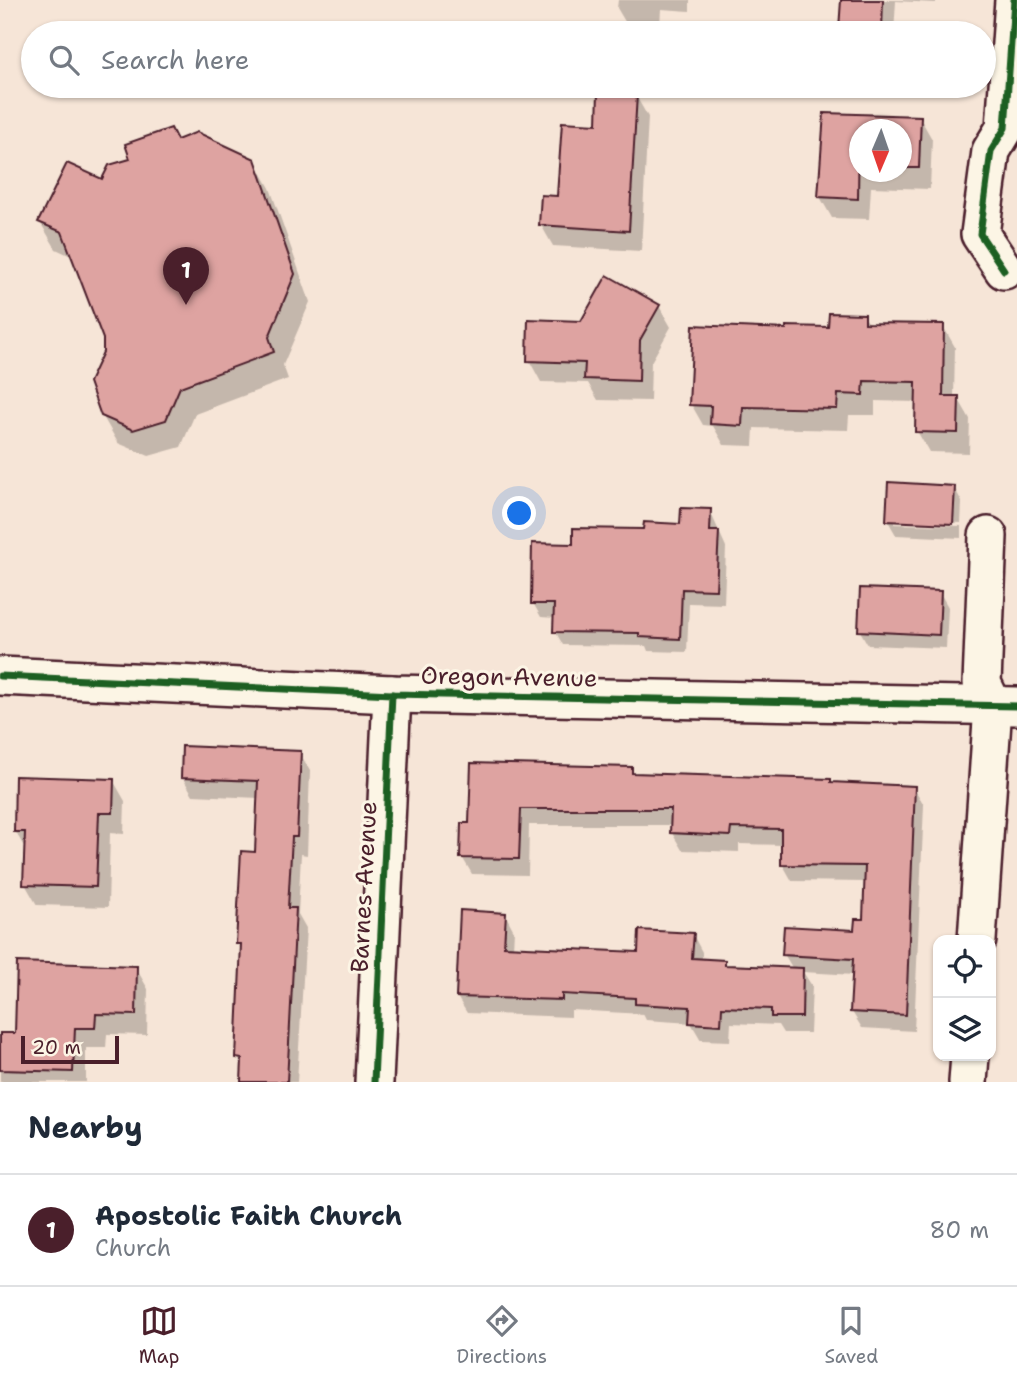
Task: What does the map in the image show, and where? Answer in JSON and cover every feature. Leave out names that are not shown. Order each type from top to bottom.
[{"type":"street","points":[[1014,0],[1011,139],[991,151],[981,234],[1004,270],[1017,244]]},
{"type":"street","points":[[978,935],[1005,706],[982,683],[988,536]]},
{"type":"street","name":"Oregon Avenue","points":[[0,676],[392,694],[1005,706]]},
{"type":"street","name":"Barnes Avenue","points":[[373,1082],[392,694]]},
{"type":"street","points":[[968,1082],[970,1061]]},
{"type":"building","points":[[841,0],[883,0],[882,21],[840,21]]},
{"type":"building","points":[[598,98],[637,98],[629,231],[539,225],[541,195],[557,196],[562,122],[597,124]]},
{"type":"building","points":[[824,113],[921,116],[919,168],[912,168],[912,119],[849,119],[849,182],[858,182],[858,199],[818,197]]},
{"type":"building","points":[[171,128],[177,140],[197,132],[255,159],[295,274],[269,337],[274,352],[180,387],[166,420],[133,430],[101,416],[89,382],[103,352],[103,339],[62,232],[38,222],[67,163],[102,179],[109,165],[130,159],[125,144]]},
{"type":"building","points":[[607,275],[660,305],[640,340],[639,381],[584,379],[585,363],[527,361],[528,319],[581,321]]},
{"type":"building","points":[[829,313],[865,314],[865,323],[944,324],[943,396],[959,396],[958,433],[915,432],[916,382],[864,381],[863,395],[838,394],[837,409],[743,407],[742,426],[710,424],[711,406],[689,405],[693,325],[786,329],[786,326],[828,327]]},
{"type":"building","points":[[888,482],[955,486],[953,524],[886,521]]},
{"type":"building","points":[[681,508],[711,509],[710,531],[719,531],[716,590],[682,589],[680,639],[639,637],[639,633],[553,632],[554,604],[531,604],[532,543],[573,544],[573,528],[643,529],[644,522],[680,524]]},
{"type":"building","points":[[860,588],[941,591],[939,635],[858,631]]},
{"type":"building","points":[[182,746],[301,751],[297,837],[292,837],[288,908],[296,908],[287,1082],[241,1082],[242,1059],[236,1058],[241,944],[236,944],[241,851],[255,852],[258,781],[181,778]]},
{"type":"building","points":[[471,763],[632,767],[632,773],[831,779],[831,782],[915,786],[906,1015],[850,1012],[853,959],[782,955],[784,926],[854,930],[855,919],[863,919],[865,866],[781,865],[781,829],[731,828],[730,836],[670,833],[671,809],[521,809],[519,859],[460,858],[461,823],[469,823]]},
{"type":"building","points":[[15,776],[114,779],[113,813],[99,813],[96,887],[23,885],[25,832],[14,832]]},
{"type":"building","points":[[460,910],[506,913],[504,946],[638,952],[639,930],[694,933],[692,958],[725,960],[725,965],[803,968],[802,1017],[771,1017],[771,1009],[722,1007],[721,1025],[689,1023],[690,1007],[635,1004],[635,998],[562,994],[562,1000],[456,997]]},
{"type":"building","points":[[17,962],[137,966],[136,1015],[96,1014],[95,1028],[75,1028],[73,1072],[0,1070],[0,1033],[15,1033]]},
{"type":"cycle path","points":[[1004,270],[980,234],[991,151],[1005,128],[1014,0]]},
{"type":"cycle path","points":[[0,676],[392,694],[1017,706]]},
{"type":"cycle path","points":[[374,1082],[392,694]]},
{"type":"place","name":"Apostolic Faith Church","points":[[186,305]]}]
